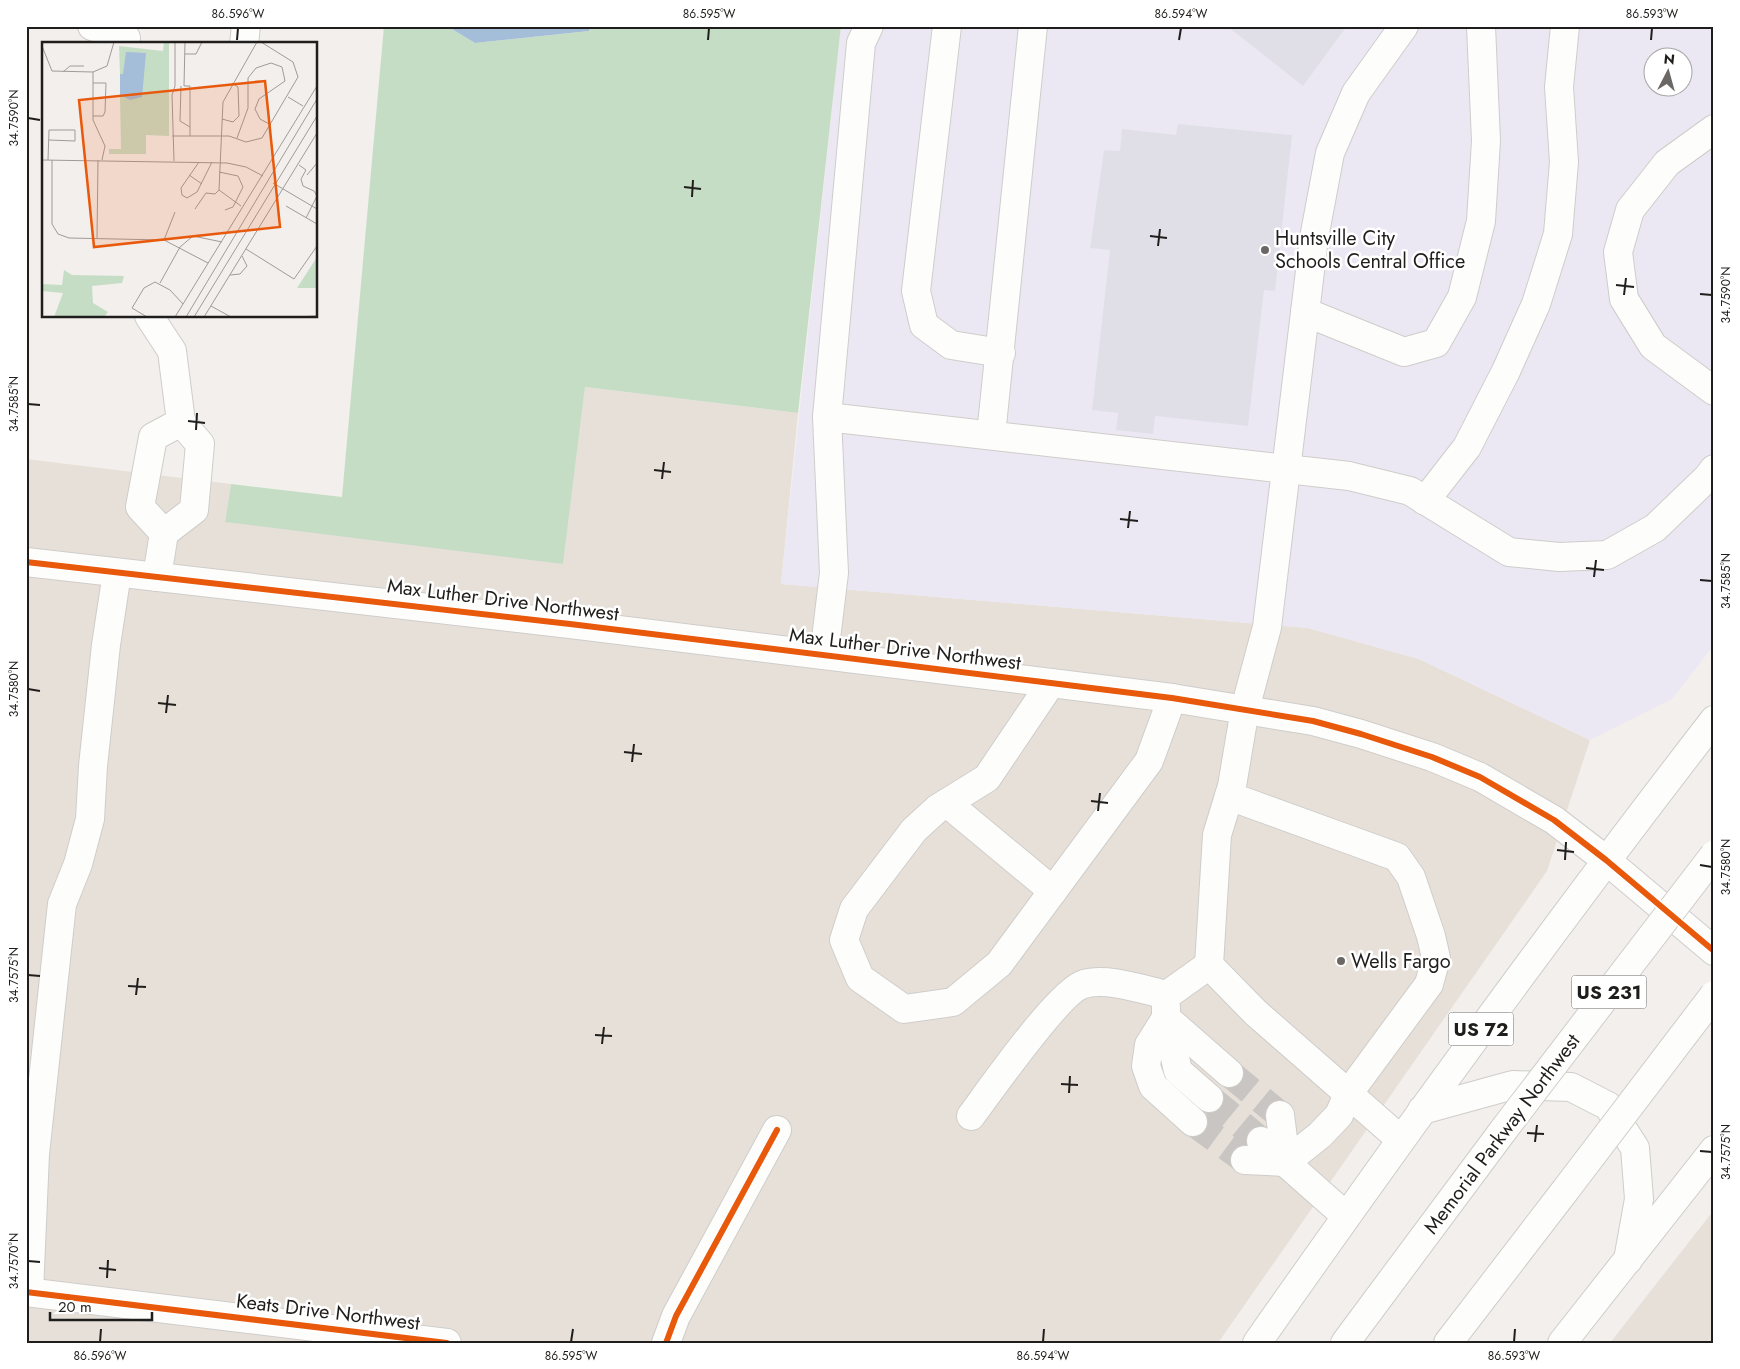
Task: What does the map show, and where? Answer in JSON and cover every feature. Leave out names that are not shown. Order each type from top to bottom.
[{"type":"main road","points":[[92,26],[126,36]]},
{"type":"main road","points":[[244,42],[246,26]]},
{"type":"main road","points":[[824,655],[834,573],[827,417],[861,43],[869,26]]},
{"type":"main road","points":[[947,26],[916,291],[924,325],[944,340],[951,345],[1001,353]]},
{"type":"main road","points":[[991,435],[1001,353],[1033,26]]},
{"type":"main road","points":[[1166,1007],[1209,965],[1217,835],[1229,796],[1245,709],[1267,627],[1314,238],[1330,153],[1356,94],[1404,26]]},
{"type":"main road","points":[[1305,312],[1404,352],[1436,343],[1462,296],[1481,222],[1486,141],[1481,26]]},
{"type":"main road","points":[[1425,500],[1467,447],[1506,371],[1536,304],[1558,234],[1564,162],[1559,87],[1565,26]]},
{"type":"main road","points":[[1714,129],[1666,163],[1630,210],[1618,252],[1624,299],[1653,346],[1714,391]]},
{"type":"main road","points":[[150,318],[172,351],[180,422],[200,444],[194,510],[164,533],[157,577]]},
{"type":"main road","points":[[827,417],[1349,476],[1410,491],[1509,552],[1559,557],[1607,554],[1655,528],[1714,469]]},
{"type":"main road","points":[[164,533],[140,507],[153,436],[180,422]]},
{"type":"main road","name":"Max Luther Drive Northwest","points":[[26,562],[580,625],[1051,683],[1172,698],[1313,721],[1362,734],[1432,757],[1480,777],[1554,820],[1606,860],[1714,951]]},
{"type":"main road","points":[[28,1292],[35,1154],[62,904],[78,864],[90,819],[93,766],[106,645],[117,573]]},
{"type":"main road","points":[[1051,683],[987,778],[937,809],[914,830],[854,909],[844,940],[860,978],[904,1010],[953,1002],[999,964],[1149,760],[1172,698]]},
{"type":"main road","name":"US 72","points":[[1257,1343],[1400,1139],[1606,860],[1714,720]]},
{"type":"main road","points":[[1229,796],[1396,857],[1411,877],[1431,936],[1436,958],[1429,984],[1348,1094],[1339,1115],[1320,1136],[1286,1162]]},
{"type":"main road","points":[[947,803],[1053,891]]},
{"type":"main road","name":"Memorial Parkway Northwest","points":[[1345,1343],[1505,1128],[1714,855]]},
{"type":"main road","points":[[1209,965],[1256,1013],[1400,1139]]},
{"type":"main road","points":[[970,1116],[1058,1003],[1083,984],[1106,982],[1166,1007]]},
{"type":"main road","points":[[1448,1343],[1714,995]]},
{"type":"main road","points":[[1166,1007],[1178,1071],[1210,1097]]},
{"type":"main road","points":[[1422,1110],[1513,1085],[1571,1087],[1608,1106],[1635,1148],[1639,1199],[1628,1260]]},
{"type":"main road","points":[[666,1343],[676,1316],[777,1130]]},
{"type":"main road","points":[[1262,1138],[1346,1216]]},
{"type":"main road","points":[[1562,1343],[1714,1150]]},
{"type":"main road","name":"Keats Drive Northwest","points":[[28,1292],[447,1343]]},
{"type":"shaded area","name":"Huntsville City Schools Central Office","points":[[841,26],[1714,26],[1714,645],[1672,699],[1590,740],[1419,659],[1308,628],[781,584]]},
{"type":"shaded area","points":[[585,387],[798,413],[781,584],[1308,628],[1419,659],[1590,740],[1547,871],[1218,1343],[26,1343],[26,459],[231,484],[225,521],[563,563]]},
{"type":"shaded area","points":[[1714,1210],[1714,1343],[1610,1343]]},
{"type":"green space","points":[[384,26],[447,26],[475,43],[589,31],[590,26],[841,26],[798,413],[585,387],[563,564],[225,522],[231,484],[342,497]]},
{"type":"water","points":[[447,26],[590,26],[589,31],[475,43]]},
{"type":"building","points":[[1227,26],[1347,26],[1303,86]]},
{"type":"building","points":[[1178,124],[1292,135],[1275,291],[1264,290],[1248,426],[1155,416],[1153,434],[1116,430],[1118,413],[1092,410],[1110,250],[1090,248],[1104,150],[1120,151],[1122,129],[1176,135]]},
{"type":"tunnel","points":[[1229,1073],[1280,1115]]},
{"type":"tunnel","points":[[1209,1098],[1261,1141]]},
{"type":"tunnel","points":[[1193,1122],[1245,1160]]},
{"type":"cycle path","points":[[26,562],[570,624],[1051,683],[1172,698],[1313,721],[1432,757],[1480,777],[1554,820],[1606,860],[1714,951]]},
{"type":"cycle path","points":[[666,1343],[676,1316],[777,1130]]},
{"type":"cycle path","points":[[26,1292],[447,1343]]},
{"type":"place","name":"Huntsville City Schools Central Office","points":[[1265,250]]},
{"type":"place","name":"Wells Fargo","points":[[1341,961]]}]
